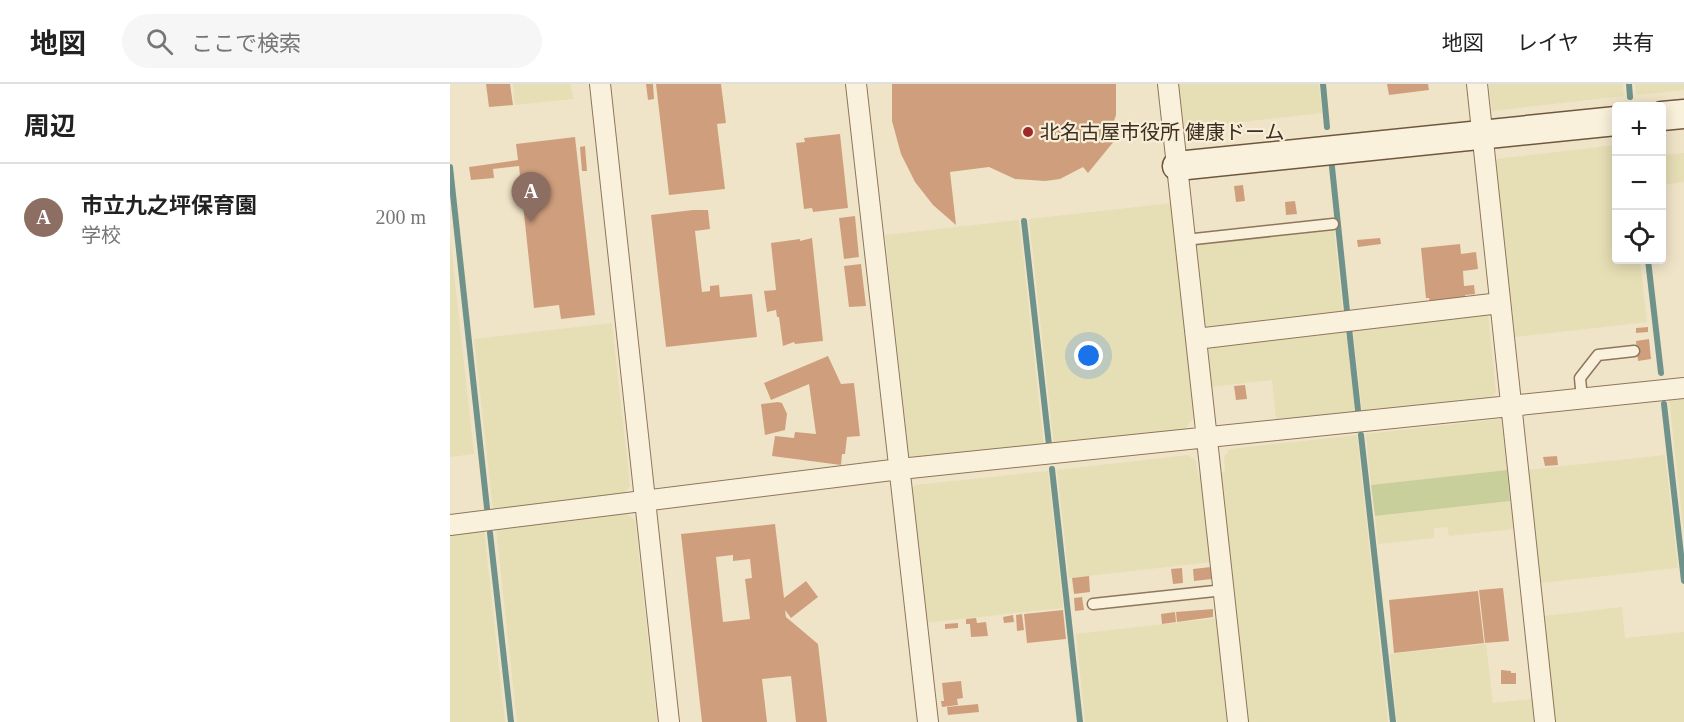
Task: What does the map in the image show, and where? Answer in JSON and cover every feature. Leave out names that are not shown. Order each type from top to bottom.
[{"type":"street","points":[[600,84],[669,722]]},
{"type":"street","points":[[856,84],[928,722]]},
{"type":"street","points":[[1168,84],[1238,722]]},
{"type":"street","points":[[1477,84],[1545,722]]},
{"type":"street","points":[[1666,116],[1684,114]]},
{"type":"street","points":[[1177,166],[1612,121]]},
{"type":"street","points":[[1196,339],[1500,303]]},
{"type":"street","points":[[450,525],[900,469],[1684,388]]},
{"type":"lane","points":[[1185,240],[1333,224]]},
{"type":"lane","points":[[1582,399],[1580,378],[1598,355],[1634,351]]},
{"type":"lane","points":[[1093,604],[1224,590]]},
{"type":"shaded area","points":[[513,84],[571,84],[573,99],[515,105]]},
{"type":"shaded area","points":[[1177,84],[1319,84],[1322,113],[1188,128],[1182,124]]},
{"type":"shaded area","points":[[1489,84],[1623,84],[1624,96],[1492,111]]},
{"type":"shaded area","points":[[1635,84],[1684,84],[1684,90],[1636,95]]},
{"type":"shaded area","points":[[1612,145],[1612,264],[1640,264],[1647,322],[1515,337],[1495,159]]},
{"type":"shaded area","points":[[1684,153],[1684,182],[1666,184],[1666,155]]},
{"type":"shaded area","points":[[1172,203],[1195,416],[1184,431],[1054,446],[1029,219]]},
{"type":"shaded area","points":[[1019,220],[1044,447],[916,461],[909,456],[885,235]]},
{"type":"shaded area","points":[[1334,230],[1343,314],[1205,329],[1195,245]]},
{"type":"shaded area","points":[[450,236],[474,454],[450,457]]},
{"type":"shaded area","points":[[1488,314],[1496,392],[1493,396],[1362,411],[1353,329]]},
{"type":"shaded area","points":[[612,323],[630,486],[623,495],[493,510],[474,339]]},
{"type":"shaded area","points":[[1346,329],[1355,411],[1276,420],[1272,380],[1211,387],[1206,345]]},
{"type":"shaded area","points":[[1684,397],[1684,534],[1669,399]]},
{"type":"shaded area","points":[[1501,419],[1507,470],[1371,485],[1366,434]]},
{"type":"shaded area","points":[[1357,435],[1388,722],[1248,722],[1220,473],[1225,472],[1224,457],[1230,449]]},
{"type":"shaded area","points":[[1188,455],[1196,461],[1198,475],[1202,475],[1212,562],[1069,578],[1057,470]]},
{"type":"shaded area","points":[[1665,455],[1678,568],[1540,583],[1527,470]]},
{"type":"shaded area","points":[[1048,471],[1063,608],[924,623],[911,489],[915,485]]},
{"type":"shaded area","points":[[1510,501],[1514,529],[1449,536],[1447,527],[1434,528],[1434,538],[1378,544],[1375,516]]},
{"type":"shaded area","points":[[625,513],[635,520],[657,722],[517,722],[496,528]]},
{"type":"shaded area","points":[[484,529],[505,722],[450,722],[450,533]]},
{"type":"shaded area","points":[[1622,607],[1625,638],[1684,632],[1684,722],[1555,722],[1543,616]]},
{"type":"shaded area","points":[[1218,618],[1230,722],[1085,722],[1076,634]]},
{"type":"shaded area","points":[[1486,644],[1493,703],[1532,699],[1535,722],[1397,722],[1390,654]]},
{"type":"green space","points":[[1507,470],[1510,501],[1375,516],[1371,485]]},
{"type":"building","points":[[486,84],[510,84],[513,105],[489,107]]},
{"type":"building","points":[[646,84],[653,84],[654,99],[648,100]]},
{"type":"building","points":[[656,84],[721,84],[726,123],[717,124],[725,189],[669,195]]},
{"type":"building","name":"北名古屋市役所 健康ドーム","points":[[892,84],[1116,84],[1116,115],[1109,136],[1115,140],[1088,173],[1083,167],[1060,179],[1045,181],[1015,179],[989,167],[950,172],[956,225],[933,205],[915,182],[901,154],[892,121]]},
{"type":"building","points":[[1387,84],[1428,84],[1429,90],[1389,95]]},
{"type":"building","points":[[840,134],[848,208],[813,212],[812,208],[804,209],[796,143],[805,142],[804,138]]},
{"type":"building","points":[[575,137],[595,315],[561,319],[559,305],[534,308],[519,166],[493,169],[494,178],[471,180],[469,167],[518,160],[516,144]]},
{"type":"building","points":[[585,146],[587,171],[582,171],[580,147]]},
{"type":"building","points":[[1243,185],[1245,201],[1236,202],[1234,186]]},
{"type":"building","points":[[1295,201],[1297,214],[1286,215],[1285,202]]},
{"type":"building","points":[[708,210],[710,229],[695,231],[702,292],[710,291],[710,286],[719,285],[720,297],[752,294],[757,337],[666,347],[651,215]]},
{"type":"building","points":[[855,216],[859,257],[844,259],[839,218]]},
{"type":"building","points":[[812,238],[823,341],[795,344],[794,342],[783,346],[779,317],[777,317],[776,310],[767,312],[764,291],[776,290],[771,243]]},
{"type":"building","points":[[1380,238],[1381,244],[1358,247],[1357,240]]},
{"type":"building","points":[[1460,244],[1461,254],[1476,252],[1478,269],[1463,271],[1464,286],[1474,285],[1475,294],[1465,295],[1466,298],[1430,302],[1429,298],[1426,298],[1421,248]]},
{"type":"building","points":[[861,264],[866,306],[849,307],[844,266]]},
{"type":"building","points":[[1648,327],[1648,332],[1636,333],[1636,328]]},
{"type":"building","points":[[1649,339],[1651,359],[1638,361],[1636,341]]},
{"type":"building","points":[[828,356],[841,384],[854,383],[860,436],[847,437],[841,465],[772,456],[775,436],[794,438],[795,432],[816,434],[809,384],[771,400],[764,383]]},
{"type":"building","points":[[1245,385],[1247,399],[1236,400],[1234,386]]},
{"type":"building","points":[[782,403],[787,414],[785,430],[765,435],[761,404]]},
{"type":"building","points":[[1557,456],[1558,465],[1545,466],[1543,457]]},
{"type":"building","points":[[775,524],[784,598],[806,581],[818,597],[791,618],[785,610],[786,617],[818,644],[827,722],[796,722],[791,676],[762,679],[767,722],[702,722],[681,534]],"holes":[[[733,555],[733,561],[750,559],[752,578],[745,579],[750,619],[723,622],[716,557]]]},
{"type":"building","points":[[1211,567],[1212,579],[1194,581],[1193,569]]},
{"type":"building","points":[[1182,568],[1183,583],[1173,584],[1171,569]]},
{"type":"building","points":[[1089,576],[1090,592],[1074,594],[1072,578]]},
{"type":"building","points":[[1503,588],[1509,641],[1485,643],[1479,590]]},
{"type":"building","points":[[1478,591],[1484,643],[1394,653],[1389,600]]},
{"type":"building","points":[[1082,597],[1084,610],[1075,611],[1074,598]]},
{"type":"building","points":[[1213,609],[1213,617],[1177,622],[1176,612]]},
{"type":"building","points":[[1063,610],[1066,639],[1027,643],[1024,614]]},
{"type":"building","points":[[1175,612],[1176,622],[1162,624],[1161,614]]},
{"type":"building","points":[[1022,614],[1024,630],[1017,631],[1016,615]]},
{"type":"building","points":[[1013,615],[1014,622],[1004,623],[1003,617]]},
{"type":"building","points":[[976,618],[977,623],[986,622],[988,636],[971,637],[970,624],[966,624],[966,619]]},
{"type":"building","points":[[958,623],[958,628],[945,629],[945,624]]},
{"type":"building","points":[[1501,670],[1516,673],[1516,684],[1501,684]]},
{"type":"building","points":[[961,681],[963,698],[957,699],[958,705],[942,707],[941,701],[944,701],[942,683]]},
{"type":"building","points":[[978,704],[979,712],[948,715],[947,707]]},
{"type":"waterway","points":[[1323,84],[1327,127]]},
{"type":"waterway","points":[[1629,84],[1630,97]]},
{"type":"waterway","points":[[450,167],[487,508]]},
{"type":"waterway","points":[[1332,167],[1347,311]]},
{"type":"waterway","points":[[1024,221],[1049,445]]},
{"type":"waterway","points":[[1648,264],[1661,373]]},
{"type":"waterway","points":[[1349,328],[1358,410]]},
{"type":"waterway","points":[[1664,404],[1684,581]]},
{"type":"waterway","points":[[1361,435],[1393,722]]},
{"type":"waterway","points":[[1052,469],[1080,722]]},
{"type":"waterway","points":[[490,533],[511,722]]},
{"type":"place","name":"北名古屋市役所 健康ドーム","points":[[1028,132]]},
{"type":"place","name":"市立九之坪保育園","points":[[531,222]]}]
